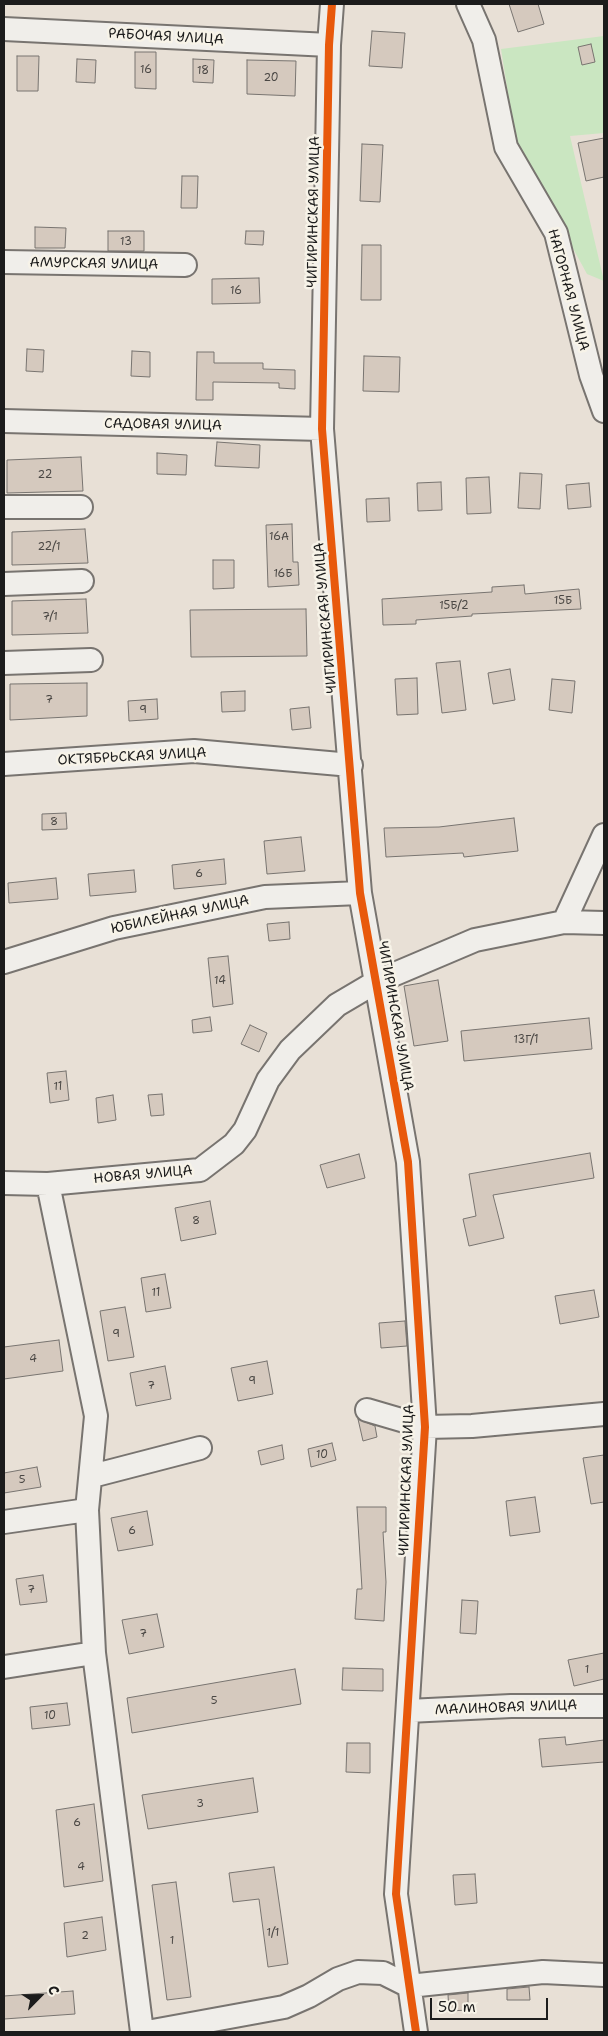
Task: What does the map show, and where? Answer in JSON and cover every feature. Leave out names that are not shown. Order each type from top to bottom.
[{"type":"street","name":"ЧИГИРИНСКАЯ УЛИЦА","points":[[332,4],[329,45],[322,430],[351,765],[360,893],[408,1162],[425,1427],[396,1894],[416,2032]]},
{"type":"street","name":"НАГОРНАЯ УЛИЦА","points":[[468,4],[484,40],[506,146],[556,233],[591,375],[604,411]]},
{"type":"street","name":"РАБОЧАЯ УЛИЦА","points":[[4,29],[329,45]]},
{"type":"street","name":"АМУРСКАЯ УЛИЦА","points":[[4,262],[185,265]]},
{"type":"street","name":"САДОВАЯ УЛИЦА","points":[[4,421],[322,430]]},
{"type":"street","points":[[4,507],[81,507]]},
{"type":"street","points":[[4,584],[82,581]]},
{"type":"street","points":[[4,662],[91,660]]},
{"type":"street","name":"ОКТЯБРЬСКАЯ УЛИЦА","points":[[4,764],[194,751],[351,765]]},
{"type":"street","points":[[564,922],[604,835]]},
{"type":"street","name":"ЮБИЛЕЙНАЯ УЛИЦА","points":[[4,962],[114,928],[265,897],[360,893]]},
{"type":"street","name":"НОВАЯ УЛИЦА","points":[[4,1183],[48,1184],[200,1170],[234,1144],[245,1130],[268,1080],[290,1050],[337,1006],[376,982],[475,940],[564,922],[604,922]]},
{"type":"street","points":[[48,1184],[96,1416],[92,1476],[87,1510],[94,1653],[142,2032]]},
{"type":"street","points":[[367,1410],[425,1427],[472,1426],[604,1414]]},
{"type":"street","points":[[92,1476],[200,1448]]},
{"type":"street","points":[[4,1522],[87,1510]]},
{"type":"street","points":[[4,1667],[94,1653]]},
{"type":"street","name":"МАЛИНОВАЯ УЛИЦА","points":[[408,1711],[511,1706],[604,1706]]},
{"type":"street","points":[[147,2032],[284,2007],[309,1996],[338,1979],[358,1972],[383,1973],[409,1986],[543,1972],[604,1975]]},
{"type":"green space","points":[[604,36],[604,133],[570,136],[604,281],[587,274],[516,144],[501,49]]},
{"type":"building","points":[[509,4],[538,4],[544,24],[518,32]]},
{"type":"building","points":[[372,31],[405,33],[402,68],[369,66]]},
{"type":"building","points":[[591,44],[595,62],[582,65],[578,47]]},
{"type":"building","points":[[135,52],[156,52],[156,89],[135,88]]},
{"type":"building","points":[[17,56],[39,56],[38,91],[17,91]]},
{"type":"building","points":[[77,59],[96,60],[95,83],[76,82]]},
{"type":"building","points":[[193,59],[214,60],[213,83],[193,82]]},
{"type":"building","points":[[247,60],[296,61],[295,96],[247,94]]},
{"type":"building","points":[[604,138],[604,177],[586,181],[578,143]]},
{"type":"building","points":[[362,144],[383,145],[380,202],[360,201]]},
{"type":"building","points":[[182,176],[198,176],[197,208],[181,208]]},
{"type":"building","points":[[35,227],[66,228],[65,248],[35,248]]},
{"type":"building","points":[[108,231],[144,231],[144,251],[108,251]]},
{"type":"building","points":[[246,231],[264,231],[263,245],[245,244]]},
{"type":"building","points":[[362,245],[381,245],[381,300],[361,300]]},
{"type":"building","points":[[259,278],[260,303],[212,304],[212,279]]},
{"type":"building","points":[[27,349],[44,350],[43,372],[26,371]]},
{"type":"building","points":[[132,351],[150,352],[150,377],[131,376]]},
{"type":"building","points":[[197,352],[214,352],[214,363],[263,363],[263,369],[295,370],[295,389],[279,388],[279,383],[213,382],[213,400],[196,400]]},
{"type":"building","points":[[364,356],[400,357],[399,392],[363,391]]},
{"type":"building","points":[[217,442],[260,445],[259,468],[215,466]]},
{"type":"building","points":[[157,453],[187,455],[186,475],[157,474]]},
{"type":"building","points":[[81,457],[83,491],[7,493],[7,460]]},
{"type":"building","points":[[520,473],[542,474],[540,509],[518,508]]},
{"type":"building","points":[[489,477],[491,513],[467,514],[466,478]]},
{"type":"building","points":[[441,482],[442,510],[418,511],[417,483]]},
{"type":"building","points":[[589,483],[591,507],[568,509],[566,485]]},
{"type":"building","points":[[389,498],[390,521],[367,522],[366,499]]},
{"type":"building","points":[[292,524],[293,562],[298,562],[299,585],[268,587],[266,525]]},
{"type":"building","points":[[85,529],[88,563],[12,565],[12,532]]},
{"type":"building","points":[[213,560],[234,560],[234,588],[213,589]]},
{"type":"building","points":[[524,585],[525,594],[579,589],[581,609],[472,614],[472,616],[416,620],[416,624],[383,625],[382,599],[492,592],[492,587]]},
{"type":"building","points":[[86,599],[88,633],[12,635],[12,601]]},
{"type":"building","points":[[306,609],[307,656],[191,657],[190,610]]},
{"type":"building","points":[[460,661],[466,710],[442,713],[436,663]]},
{"type":"building","points":[[510,669],[515,700],[493,704],[488,673]]},
{"type":"building","points":[[417,678],[418,714],[397,715],[395,679]]},
{"type":"building","points":[[552,679],[575,681],[572,713],[549,710]]},
{"type":"building","points":[[87,683],[87,716],[10,720],[10,684]]},
{"type":"building","points":[[245,691],[245,711],[222,712],[221,692]]},
{"type":"building","points":[[157,699],[158,719],[129,721],[128,701]]},
{"type":"building","points":[[309,707],[311,728],[292,730],[290,709]]},
{"type":"building","points":[[66,813],[67,829],[42,830],[42,814]]},
{"type":"building","points":[[514,818],[518,851],[464,857],[463,853],[386,857],[384,828],[439,827]]},
{"type":"building","points":[[301,837],[305,871],[267,874],[264,841]]},
{"type":"building","points":[[224,859],[226,884],[174,889],[172,865]]},
{"type":"building","points":[[134,870],[136,892],[90,896],[88,874]]},
{"type":"building","points":[[56,878],[58,899],[9,903],[8,883]]},
{"type":"building","points":[[289,922],[290,939],[269,941],[267,924]]},
{"type":"building","points":[[228,956],[233,1004],[213,1007],[208,958]]},
{"type":"building","points":[[438,980],[448,1041],[414,1046],[404,986]]},
{"type":"building","points":[[210,1017],[212,1031],[193,1033],[192,1020]]},
{"type":"building","points":[[589,1018],[592,1049],[464,1061],[461,1031]]},
{"type":"building","points":[[250,1025],[267,1033],[259,1052],[241,1044]]},
{"type":"building","points":[[66,1071],[69,1100],[50,1103],[47,1073]]},
{"type":"building","points":[[162,1094],[164,1115],[151,1116],[148,1095]]},
{"type":"building","points":[[113,1095],[116,1120],[98,1123],[96,1098]]},
{"type":"building","points":[[590,1153],[594,1178],[493,1195],[504,1238],[469,1246],[463,1219],[476,1216],[469,1174]]},
{"type":"building","points":[[359,1154],[365,1178],[327,1188],[320,1165]]},
{"type":"building","points":[[210,1201],[216,1234],[181,1241],[175,1208]]},
{"type":"building","points":[[165,1274],[171,1308],[146,1312],[141,1278]]},
{"type":"building","points":[[594,1290],[599,1317],[560,1324],[555,1296]]},
{"type":"building","points":[[125,1307],[134,1357],[108,1361],[100,1311]]},
{"type":"building","points":[[405,1321],[407,1346],[381,1348],[379,1323]]},
{"type":"building","points":[[59,1340],[63,1371],[4,1379],[4,1347]]},
{"type":"building","points":[[267,1361],[273,1394],[238,1401],[231,1368]]},
{"type":"building","points":[[165,1366],[171,1399],[136,1406],[130,1373]]},
{"type":"building","points":[[358,1419],[375,1426],[377,1437],[363,1441]]},
{"type":"building","points":[[332,1443],[336,1460],[311,1467],[308,1449]]},
{"type":"building","points":[[282,1445],[284,1459],[261,1465],[258,1451]]},
{"type":"building","points":[[604,1455],[604,1502],[591,1504],[583,1458]]},
{"type":"building","points":[[37,1467],[41,1487],[4,1493],[4,1473]]},
{"type":"building","points":[[535,1497],[540,1532],[510,1536],[506,1501]]},
{"type":"building","points":[[357,1507],[386,1507],[386,1532],[383,1532],[386,1582],[384,1621],[355,1619],[357,1589],[362,1589]]},
{"type":"building","points":[[147,1511],[153,1545],[118,1551],[111,1518]]},
{"type":"building","points":[[43,1575],[47,1602],[20,1605],[16,1579]]},
{"type":"building","points":[[462,1600],[478,1601],[476,1634],[460,1633]]},
{"type":"building","points":[[157,1614],[164,1647],[129,1654],[122,1620]]},
{"type":"building","points":[[604,1653],[604,1679],[574,1686],[568,1660]]},
{"type":"building","points":[[343,1668],[383,1669],[383,1691],[342,1690]]},
{"type":"building","points":[[295,1669],[301,1704],[132,1733],[127,1698]]},
{"type":"building","points":[[67,1703],[70,1725],[32,1729],[30,1707]]},
{"type":"building","points":[[565,1737],[566,1745],[604,1740],[604,1762],[542,1767],[539,1739]]},
{"type":"building","points":[[347,1743],[370,1743],[370,1773],[346,1772]]},
{"type":"building","points":[[253,1778],[258,1812],[148,1829],[142,1795]]},
{"type":"building","points":[[94,1804],[103,1881],[64,1887],[56,1810]]},
{"type":"building","points":[[274,1867],[288,1964],[268,1967],[259,1899],[233,1902],[229,1873]]},
{"type":"building","points":[[475,1874],[477,1903],[455,1905],[453,1875]]},
{"type":"building","points":[[176,1882],[191,1997],[167,2000],[152,1885]]},
{"type":"building","points":[[102,1917],[106,1950],[67,1957],[64,1923]]},
{"type":"building","points":[[529,1987],[530,2000],[507,2000],[507,1989]]},
{"type":"building","points":[[73,1991],[75,2014],[4,2019],[4,1996]]},
{"type":"building","points":[[468,1993],[468,2010],[449,2011],[448,1995]]},
{"type":"cycle path","points":[[332,4],[329,45],[322,429],[360,893],[408,1162],[425,1427],[396,1894],[416,2032]]}]
